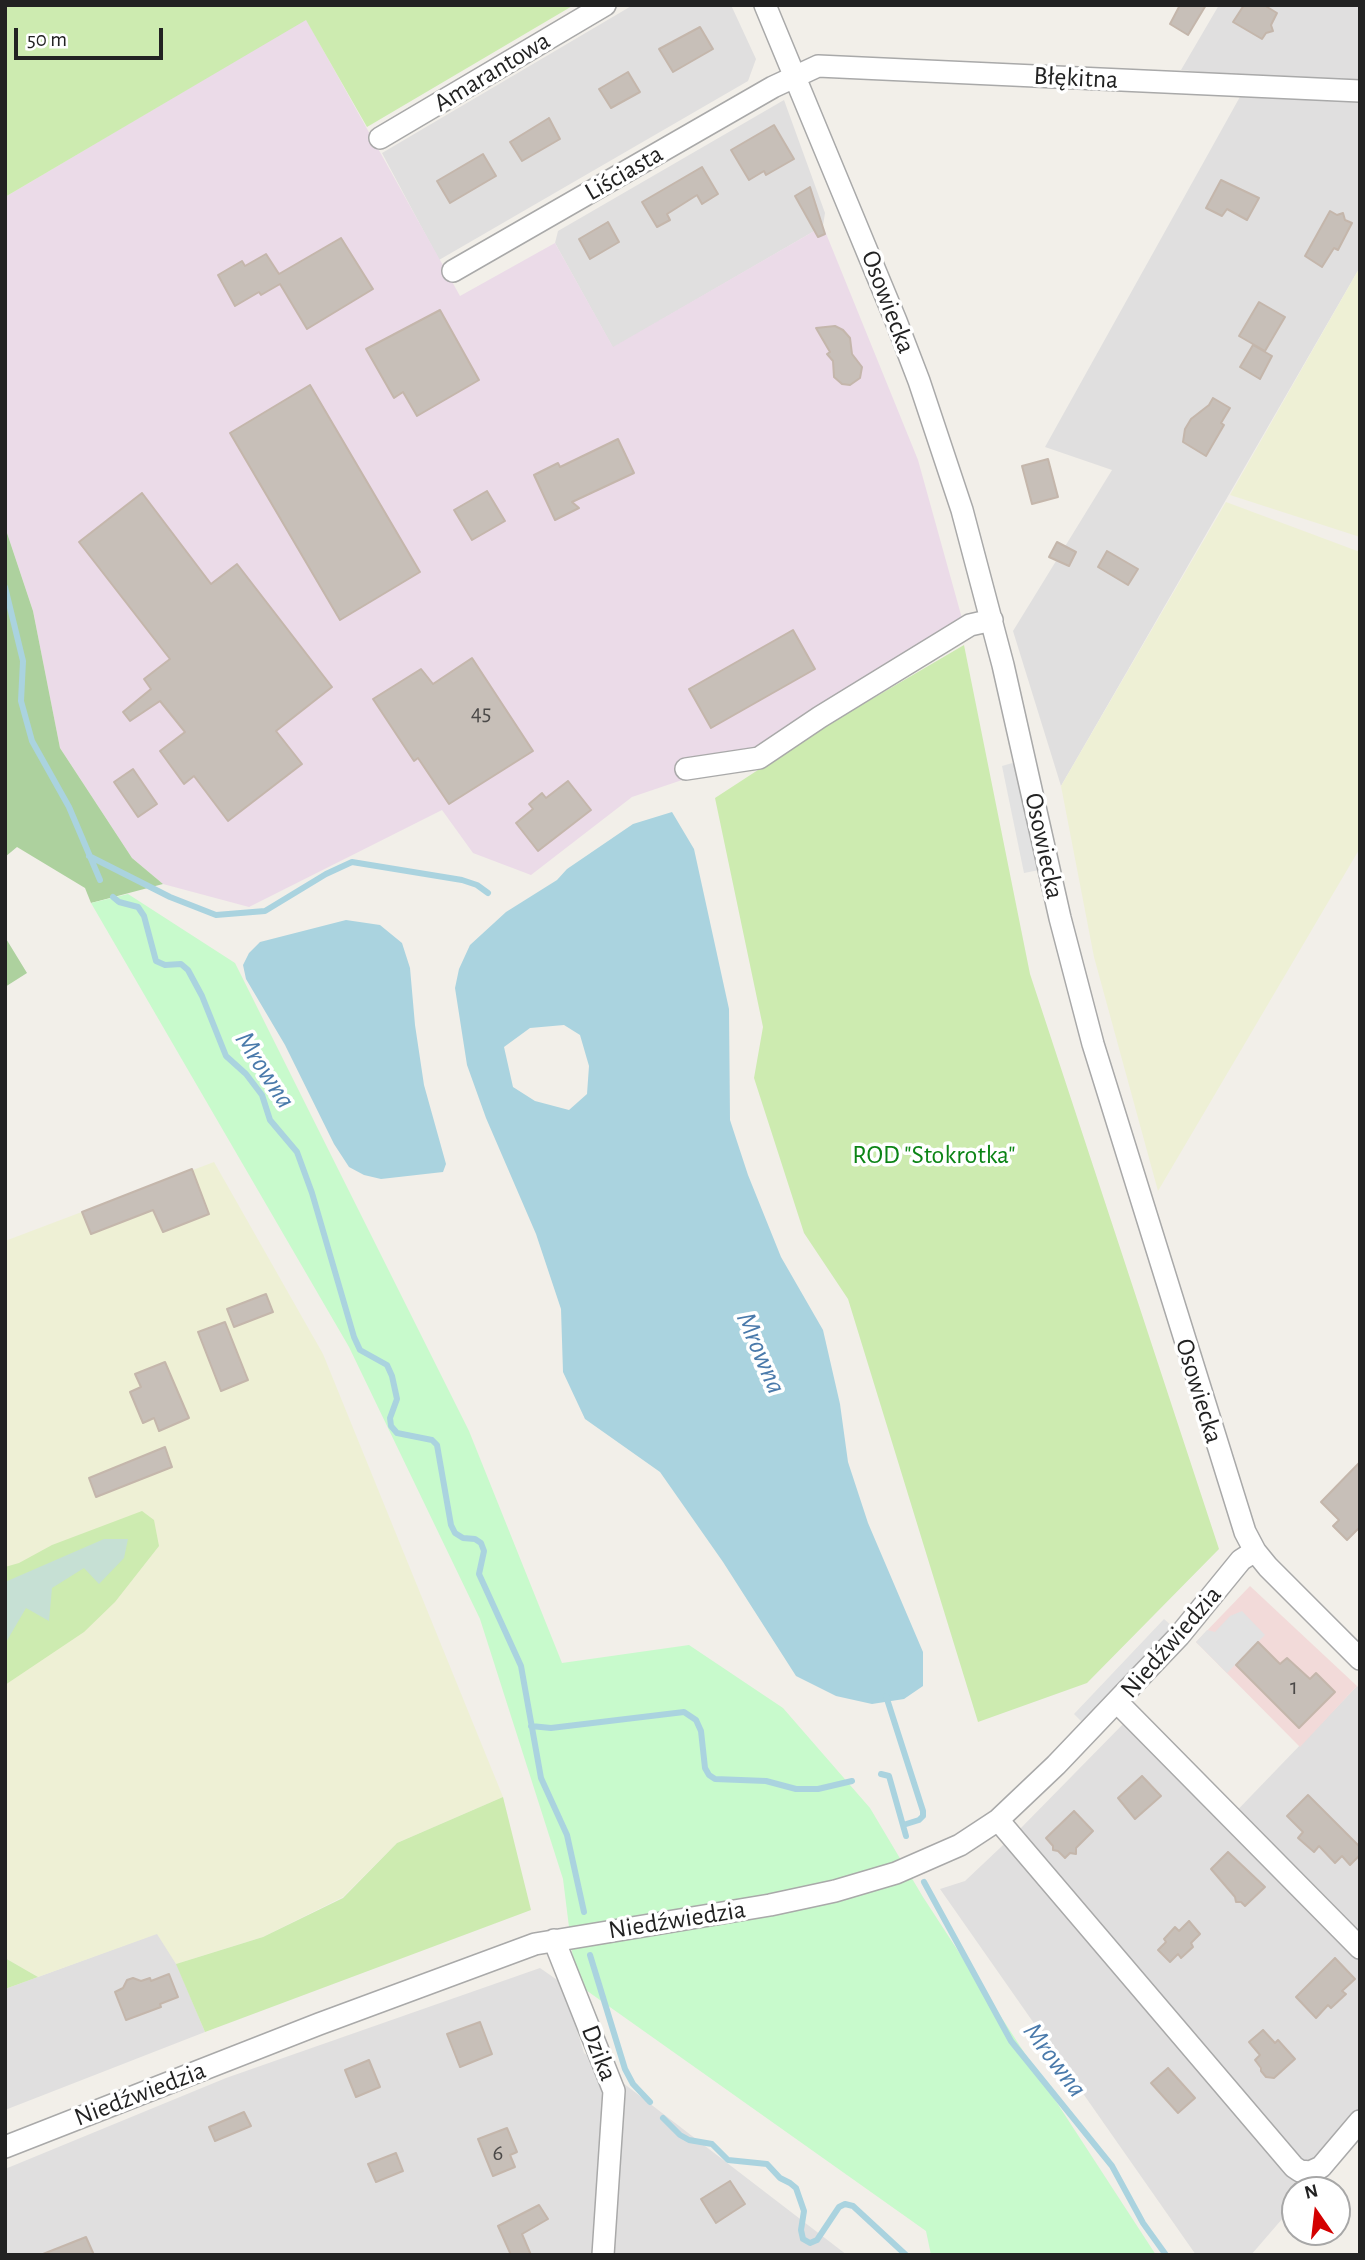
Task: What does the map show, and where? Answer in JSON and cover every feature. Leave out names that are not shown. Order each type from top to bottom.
[{"type":"street","name":"Amarantowa","points":[[380,138],[605,5]]},
{"type":"street","name":"Osowiecka","points":[[765,5],[873,262],[919,381],[962,510],[992,620],[1060,918],[1093,1044],[1234,1501],[1255,1551],[1283,1584],[1360,1659]]},
{"type":"street","name":"Błękitna","points":[[795,75],[818,66],[1359,90]]},
{"type":"street","name":"Liściasta","points":[[453,271],[795,75]]},
{"type":"street","points":[[686,769],[759,758],[820,717],[970,625],[992,620]]},
{"type":"street","name":"Niedźwiedzia","points":[[5,2147],[319,2024],[535,1944],[757,1907],[835,1891],[914,1866],[960,1845],[998,1821],[1118,1703],[1179,1636],[1241,1560],[1255,1551]]},
{"type":"street","points":[[1118,1703],[1360,1948]]},
{"type":"street","points":[[998,1821],[1294,2167],[1310,2172],[1321,2167],[1360,2121]]},
{"type":"street","name":"Dzika","points":[[554,1940],[614,2091],[603,2255]]},
{"type":"shaded area","points":[[633,5],[731,5],[756,59],[748,81],[439,260],[382,153]]},
{"type":"shaded area","points":[[1219,5],[1360,5],[1360,267],[1061,786],[1013,631],[1112,470],[1045,447],[1251,77],[1181,70]]},
{"type":"shaded area","points":[[306,19],[460,296],[555,243],[613,347],[823,226],[918,460],[963,622],[758,749],[688,778],[632,797],[531,875],[473,853],[442,810],[249,907],[163,884],[132,858],[60,748],[33,611],[5,527],[5,197]]},
{"type":"shaded area","points":[[784,100],[825,213],[823,226],[613,348],[555,243],[558,231]]},
{"type":"shaded area","points":[[1016,762],[1039,870],[1024,873],[1002,766]]},
{"type":"shaded area","points":[[1250,1586],[1357,1686],[1300,1747],[1196,1642]]},
{"type":"shaded area","points":[[1242,1611],[1265,1635],[1227,1673],[1196,1642],[1207,1630],[1215,1632],[1230,1616]]},
{"type":"shaded area","points":[[1164,1619],[1174,1628],[1084,1724],[1074,1714]]},
{"type":"shaded area","points":[[1357,1686],[1360,1689],[1360,2129],[1319,2176],[1281,2176],[1281,2220],[1251,2255],[1196,2255],[940,1889],[965,1881],[1127,1720],[1225,1823]]},
{"type":"shaded area","points":[[163,1931],[205,2032],[5,2110],[5,1989]]},
{"type":"shaded area","points":[[540,1968],[563,1984],[584,2053],[847,2255],[5,2255],[5,2169],[226,2078]]},
{"type":"green space","points":[[5,5],[574,5],[367,127],[306,20],[5,197]]},
{"type":"green space","points":[[1360,267],[1360,537],[1230,495]]},
{"type":"green space","points":[[1226,502],[1360,552],[1360,848],[1158,1191],[1094,957],[1061,786]]},
{"type":"green space","points":[[5,527],[33,611],[60,748],[132,858],[163,884],[91,903],[85,888],[17,847],[5,857]]},
{"type":"green space","name":"ROD \"Stokrotka\"","points":[[964,645],[1030,974],[1219,1549],[1087,1683],[978,1722],[848,1299],[804,1233],[754,1078],[763,1027],[715,798],[824,727]]},
{"type":"green space","points":[[128,894],[235,963],[469,1431],[562,1663],[689,1645],[783,1708],[870,1808],[923,1897],[1156,2255],[931,2255],[926,2231],[576,1983],[563,1879],[480,1619],[349,1347],[91,903]]},
{"type":"green space","points":[[5,937],[27,973],[5,987]]},
{"type":"green space","points":[[214,1162],[323,1354],[503,1797],[397,1843],[343,1897],[263,1937],[176,1964],[157,1934],[38,1977],[5,1958],[5,1241]]},
{"type":"green space","points":[[142,1511],[154,1520],[159,1546],[115,1602],[84,1632],[5,1685],[5,1567],[19,1563],[52,1545]]},
{"type":"green space","points":[[104,1539],[128,1539],[124,1558],[99,1584],[84,1568],[52,1588],[49,1621],[26,1608],[5,1644],[5,1582]]},
{"type":"green space","points":[[503,1797],[531,1910],[205,2032],[176,1964],[263,1937],[343,1898],[397,1843]]},
{"type":"green space","points":[[5,1958],[38,1977],[5,1989]]},
{"type":"water","points":[[672,812],[694,849],[729,1009],[730,1120],[748,1175],[781,1257],[823,1330],[840,1404],[848,1462],[868,1523],[923,1652],[923,1686],[904,1699],[872,1704],[836,1696],[796,1676],[723,1562],[660,1472],[585,1419],[563,1372],[561,1309],[536,1234],[486,1118],[467,1065],[455,988],[459,969],[470,945],[506,912],[557,880],[567,869],[633,824]],"holes":[[[564,1025],[580,1035],[589,1066],[587,1094],[569,1110],[535,1101],[513,1087],[504,1047],[530,1028]]]},
{"type":"water","points":[[346,920],[380,925],[402,943],[410,968],[424,1085],[446,1164],[443,1172],[381,1179],[364,1175],[349,1167],[334,1144],[285,1045],[246,979],[243,965],[249,953],[260,942]]},
{"type":"building","points":[[1180,5],[1206,5],[1188,35],[1170,24]]},
{"type":"building","points":[[1244,5],[1264,5],[1277,13],[1271,25],[1273,31],[1266,33],[1262,39],[1233,22]]},
{"type":"building","points":[[700,27],[713,49],[673,72],[659,49]]},
{"type":"building","points":[[628,72],[640,92],[611,108],[599,89]]},
{"type":"building","points":[[549,118],[560,139],[522,161],[510,142]]},
{"type":"building","points":[[774,125],[794,159],[766,175],[764,171],[749,180],[731,150]]},
{"type":"building","points":[[483,154],[496,176],[450,203],[437,181]]},
{"type":"building","points":[[702,167],[718,194],[702,204],[697,195],[667,214],[670,220],[657,227],[642,202]]},
{"type":"building","points":[[1221,180],[1259,198],[1247,220],[1227,209],[1222,216],[1206,208]]},
{"type":"building","points":[[810,187],[825,234],[818,237],[795,196]]},
{"type":"building","points":[[1330,211],[1337,215],[1343,213],[1345,220],[1352,223],[1338,250],[1334,248],[1322,267],[1305,256]]},
{"type":"building","points":[[608,222],[619,242],[590,259],[579,239]]},
{"type":"building","points":[[341,238],[373,289],[307,329],[280,284],[235,306],[218,275],[242,261],[245,266],[266,254],[279,274]]},
{"type":"building","points":[[1259,302],[1285,317],[1265,351],[1239,336]]},
{"type":"building","points":[[440,310],[479,380],[417,416],[403,392],[394,398],[366,349]]},
{"type":"building","points":[[835,326],[850,338],[852,354],[862,367],[860,378],[850,385],[842,384],[834,377],[833,361],[827,354],[830,352],[816,328]]},
{"type":"building","points":[[1253,345],[1272,356],[1260,379],[1240,367]]},
{"type":"building","points":[[310,385],[420,572],[340,620],[230,433]]},
{"type":"building","points":[[1213,398],[1230,408],[1221,423],[1224,425],[1206,456],[1183,442],[1185,429],[1191,419],[1209,405]]},
{"type":"building","points":[[618,439],[634,473],[572,502],[579,508],[555,520],[534,475],[558,463],[560,467]]},
{"type":"building","points":[[1048,459],[1058,497],[1032,504],[1022,466]]},
{"type":"building","points":[[487,491],[505,521],[472,540],[454,510]]},
{"type":"building","points":[[142,493],[211,584],[237,564],[332,687],[276,731],[302,764],[228,821],[194,776],[184,784],[160,751],[185,732],[160,701],[130,721],[123,712],[151,689],[144,679],[170,659],[79,542]]},
{"type":"building","points":[[1057,542],[1076,552],[1069,566],[1049,557]]},
{"type":"building","points":[[1107,551],[1138,569],[1128,585],[1098,567]]},
{"type":"building","points":[[793,630],[815,669],[711,728],[689,689]]},
{"type":"building","points":[[472,658],[533,751],[449,804],[418,758],[414,761],[373,699],[421,669],[433,684]]},
{"type":"building","points":[[133,769],[157,804],[138,817],[114,782]]},
{"type":"building","points":[[568,781],[591,810],[538,851],[516,823],[533,809],[529,804],[542,793],[546,798]]},
{"type":"building","points":[[192,1169],[209,1214],[163,1232],[153,1210],[91,1234],[82,1212]]},
{"type":"building","points":[[266,1294],[273,1312],[234,1327],[227,1309]]},
{"type":"building","points":[[225,1322],[248,1380],[221,1391],[198,1332]]},
{"type":"building","points":[[165,1362],[189,1418],[159,1431],[154,1418],[143,1423],[130,1392],[141,1387],[135,1374]]},
{"type":"building","points":[[165,1447],[172,1467],[96,1497],[89,1478]]},
{"type":"building","points":[[1360,1462],[1360,1527],[1347,1540],[1333,1526],[1339,1520],[1321,1502]]},
{"type":"building","points":[[1258,1642],[1280,1664],[1287,1658],[1310,1679],[1316,1673],[1335,1692],[1299,1728],[1236,1665]]},
{"type":"building","points":[[1142,1776],[1161,1796],[1135,1819],[1118,1798]]},
{"type":"building","points":[[1308,1795],[1360,1847],[1360,1855],[1350,1865],[1342,1856],[1335,1863],[1319,1846],[1314,1852],[1298,1838],[1303,1832],[1287,1816]]},
{"type":"building","points":[[1074,1811],[1093,1831],[1076,1848],[1076,1854],[1070,1853],[1065,1858],[1053,1850],[1046,1838]]},
{"type":"building","points":[[1228,1852],[1265,1887],[1245,1906],[1236,1902],[1235,1897],[1211,1869]]},
{"type":"building","points":[[1189,1921],[1200,1934],[1191,1943],[1193,1947],[1181,1958],[1178,1954],[1170,1962],[1158,1950],[1175,1927],[1179,1931]]},
{"type":"building","points":[[1335,1958],[1355,1979],[1342,1991],[1346,1994],[1331,2008],[1328,2005],[1316,2018],[1296,1997]]},
{"type":"building","points":[[169,1974],[178,1997],[160,2004],[161,2007],[126,2020],[115,1992],[123,1988],[127,1980],[133,1978],[141,1981],[150,1978],[151,1981]]},
{"type":"building","points":[[480,2022],[492,2054],[460,2067],[447,2034]]},
{"type":"building","points":[[1263,2030],[1275,2043],[1278,2040],[1295,2059],[1274,2078],[1266,2077],[1261,2071],[1255,2060],[1260,2055],[1249,2042]]},
{"type":"building","points":[[369,2060],[380,2087],[356,2097],[345,2070]]},
{"type":"building","points":[[1168,2068],[1195,2098],[1178,2113],[1151,2083]]},
{"type":"building","points":[[244,2112],[251,2126],[215,2141],[209,2127]]},
{"type":"building","points":[[507,2128],[517,2152],[510,2155],[515,2167],[493,2176],[478,2139]]},
{"type":"building","points":[[396,2153],[403,2171],[376,2182],[368,2164]]},
{"type":"building","points":[[730,2181],[745,2204],[716,2223],[701,2199]]},
{"type":"building","points":[[539,2205],[548,2219],[522,2234],[531,2255],[511,2255],[498,2226]]},
{"type":"building","points":[[86,2237],[94,2255],[43,2255],[43,2254]]},
{"type":"waterway","name":"Mrowna","points":[[5,587],[23,661],[21,701],[32,741],[69,807],[100,880]]},
{"type":"waterway","name":"Mrowna","points":[[89,856],[170,897],[216,915],[265,911],[326,874],[352,862],[462,880],[477,885],[488,893]]},
{"type":"waterway","name":"Mrowna","points":[[113,897],[119,902],[138,907],[144,916],[156,961],[165,965],[181,964],[188,970],[202,996],[226,1056],[246,1074],[262,1095],[270,1120],[297,1152],[312,1193],[354,1337],[360,1350],[387,1365],[392,1376],[397,1399],[390,1418],[391,1426],[397,1433],[432,1440],[437,1445],[451,1525],[455,1533],[463,1538],[475,1539],[481,1543],[484,1551],[479,1574],[521,1666],[541,1778],[567,1835],[584,1912]]},
{"type":"waterway","name":"Mrowna","points":[[886,1696],[923,1811],[919,1820],[903,1825]]},
{"type":"waterway","name":"Mrowna","points":[[531,1726],[551,1728],[684,1712],[696,1720],[701,1731],[705,1768],[715,1779],[766,1781],[796,1789],[818,1789],[852,1781]]},
{"type":"waterway","name":"Mrowna","points":[[881,1774],[889,1776],[906,1836]]},
{"type":"waterway","name":"Mrowna","points":[[924,1882],[1011,2041],[1112,2166],[1143,2223],[1166,2255]]},
{"type":"waterway","name":"Mrowna","points":[[590,1955],[625,2069],[633,2084],[650,2102]]},
{"type":"waterway","name":"Mrowna","points":[[663,2118],[680,2135],[689,2140],[712,2144],[728,2160],[767,2164],[780,2178],[796,2188],[804,2211],[801,2230],[803,2239],[810,2243],[817,2240],[839,2207],[845,2204],[853,2206],[906,2255]]}]
